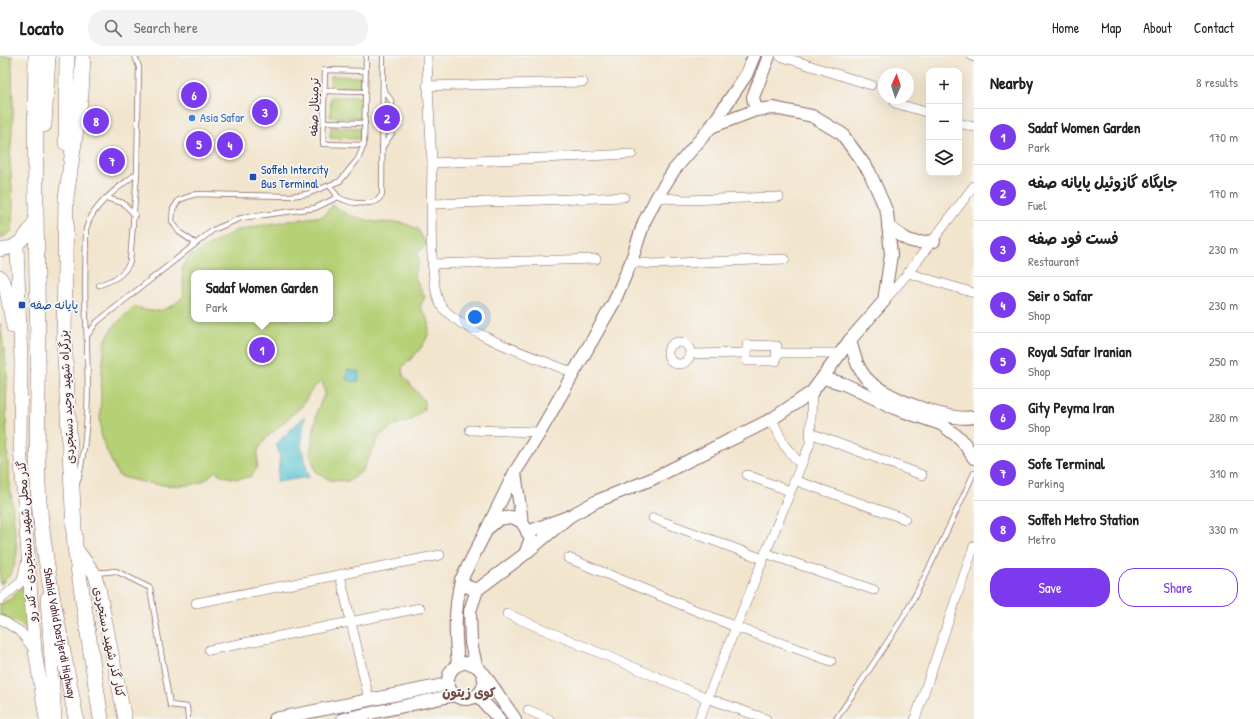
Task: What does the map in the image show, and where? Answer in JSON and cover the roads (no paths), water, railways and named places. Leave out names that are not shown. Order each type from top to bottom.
[{"type":"highway","points":[[36,56],[35,220],[38,356],[37,388],[39,500],[44,546]]},
{"type":"highway","points":[[35,220],[48,56]]},
{"type":"highway","points":[[66,198],[67,56]]},
{"type":"highway","name":"بزرگراه شهید وحید دستجردی","points":[[75,546],[64,337],[66,198],[81,94],[83,56]]},
{"type":"highway","name":"Shahid Vahid Dastjerdi Highway","points":[[44,546],[76,719]]},
{"type":"highway","points":[[75,546],[101,719]]},
{"type":"main road","points":[[0,250],[8,249],[17,244],[26,236],[35,220]]},
{"type":"main road","points":[[17,244],[21,362]]},
{"type":"main road","points":[[0,277],[5,285],[21,362]]},
{"type":"main road","name":"گذر محلی شهید دستجردی - کند رو","points":[[21,362],[20,447],[35,651],[46,719]]},
{"type":"main road","points":[[44,546],[55,719]]},
{"type":"main road","name":"کنار گذر شهید دستجردی","points":[[75,546],[94,573],[99,588],[125,719]]},
{"type":"street","points":[[427,56],[427,86],[432,163],[432,264],[437,295],[441,306],[471,330],[574,372]]},
{"type":"street","points":[[458,664],[455,631],[456,604],[461,580],[515,472],[540,432],[614,302],[631,262],[644,222],[657,197],[674,170],[711,128],[746,75],[754,56]]},
{"type":"street","points":[[756,110],[753,97],[769,56]]},
{"type":"street","points":[[780,56],[871,85]]},
{"type":"street","points":[[427,86],[583,82]]},
{"type":"street","points":[[898,104],[926,112]]},
{"type":"street","points":[[711,128],[756,110],[774,108],[812,116],[842,134],[869,171],[887,212],[891,255],[884,301]]},
{"type":"street","points":[[962,124],[974,127]]},
{"type":"street","points":[[432,163],[632,154]]},
{"type":"street","points":[[276,719],[369,699],[452,689],[466,699],[477,695],[484,686],[471,642],[470,611],[477,590],[525,554],[570,516],[597,501],[652,479],[772,419],[812,392],[850,340],[908,273],[974,186]]},
{"type":"street","points":[[657,197],[685,200],[779,196]]},
{"type":"street","points":[[432,204],[624,197]]},
{"type":"street","points":[[888,226],[904,238],[918,243],[934,240]]},
{"type":"street","points":[[432,264],[596,259]]},
{"type":"street","points":[[631,262],[652,264],[785,259]]},
{"type":"street","points":[[908,273],[974,293]]},
{"type":"street","points":[[850,340],[857,366],[868,380],[916,407],[946,416],[974,417]]},
{"type":"street","points":[[747,346],[776,346],[776,353],[776,361],[747,361],[747,346]]},
{"type":"street","points":[[690,354],[747,353]]},
{"type":"street","points":[[776,353],[840,353]]},
{"type":"street","points":[[823,378],[844,384],[897,409],[941,424],[961,439],[974,458]]},
{"type":"street","points":[[699,719],[794,480],[810,444],[812,392]]},
{"type":"street","points":[[772,419],[784,445],[801,465]]},
{"type":"street","points":[[470,430],[540,432]]},
{"type":"street","points":[[810,433],[922,475]]},
{"type":"street","points":[[515,472],[524,527]]},
{"type":"street","points":[[747,475],[790,491]]},
{"type":"street","points":[[794,480],[905,519]]},
{"type":"street","points":[[524,527],[570,516]]},
{"type":"street","points":[[487,529],[499,519],[512,517],[524,527],[531,538],[525,554]]},
{"type":"street","points":[[653,518],[764,556],[874,590]]},
{"type":"street","points":[[915,719],[974,546]]},
{"type":"street","points":[[0,600],[22,581],[28,551]]},
{"type":"street","points":[[196,603],[440,555]]},
{"type":"street","points":[[568,558],[736,627],[831,661]]},
{"type":"street","points":[[340,575],[369,699]]},
{"type":"street","points":[[461,580],[468,587],[477,590]]},
{"type":"street","points":[[209,650],[420,608]]},
{"type":"street","points":[[506,614],[708,698],[766,719]]},
{"type":"street","points":[[0,619],[20,632],[35,651]]},
{"type":"street","points":[[452,689],[450,672],[458,664],[464,662],[480,669],[515,719]]},
{"type":"street","points":[[343,719],[366,716],[452,689]]},
{"type":"street","points":[[477,695],[499,719]]},
{"type":"street","points":[[528,710],[549,719]]},
{"type":"lane","points":[[99,285],[117,278],[125,272],[130,262],[135,215],[139,67],[135,56]]},
{"type":"lane","points":[[195,243],[179,232],[172,221],[173,208],[179,200],[196,194],[290,196],[307,194],[340,181],[358,159],[364,145],[366,56]]},
{"type":"lane","points":[[330,186],[338,197],[363,204],[377,201],[382,195],[383,56]]},
{"type":"lane","name":"ترمینال صفه","points":[[364,145],[323,144],[325,70],[366,71]]},
{"type":"lane","points":[[382,87],[392,102],[392,133],[382,148]]},
{"type":"lane","points":[[325,91],[365,92]]},
{"type":"lane","points":[[324,122],[365,123]]},
{"type":"lane","points":[[73,501],[83,458],[89,397],[86,229],[88,220],[106,198],[136,173]]},
{"type":"lane","points":[[87,336],[97,322],[213,230],[241,218],[315,208],[338,197]]},
{"type":"lane","points":[[106,198],[123,204],[135,215]]},
{"type":"lane","points":[[836,719],[871,668],[909,607],[942,543],[974,473]]},
{"type":"lane","points":[[94,573],[116,571],[150,588],[170,705],[187,707],[188,719]]},
{"type":"water","points":[[348,370],[360,372],[358,382],[346,380]]},
{"type":"water","points":[[305,416],[301,446],[309,477],[277,482],[280,456],[276,444]]},
{"type":"place","name":"Gity Peyma Iran","points":[[194,95]]},
{"type":"place","name":"فست فود صفه","points":[[265,112]]},
{"type":"place","name":"Asia Safar","points":[[192,118]]},
{"type":"place","name":"جایگاه گازوئیل پایانه صفه","points":[[387,118]]},
{"type":"place","name":"Soffeh Metro Station","points":[[96,121]]},
{"type":"place","name":"Royal Safar Iranian","points":[[199,144]]},
{"type":"place","name":"Seir o Safar","points":[[230,145]]},
{"type":"place","name":"Sofe Terminal","points":[[112,161]]},
{"type":"place","name":"Soffeh Intercity Bus Terminal","points":[[253,177]]},
{"type":"place","name":"پایانه صفه","points":[[22,305]]},
{"type":"place","name":"Sadaf Women Garden","points":[[262,350]]},
{"type":"district","name":"کوی زیتون","points":[[469,692]]}]
